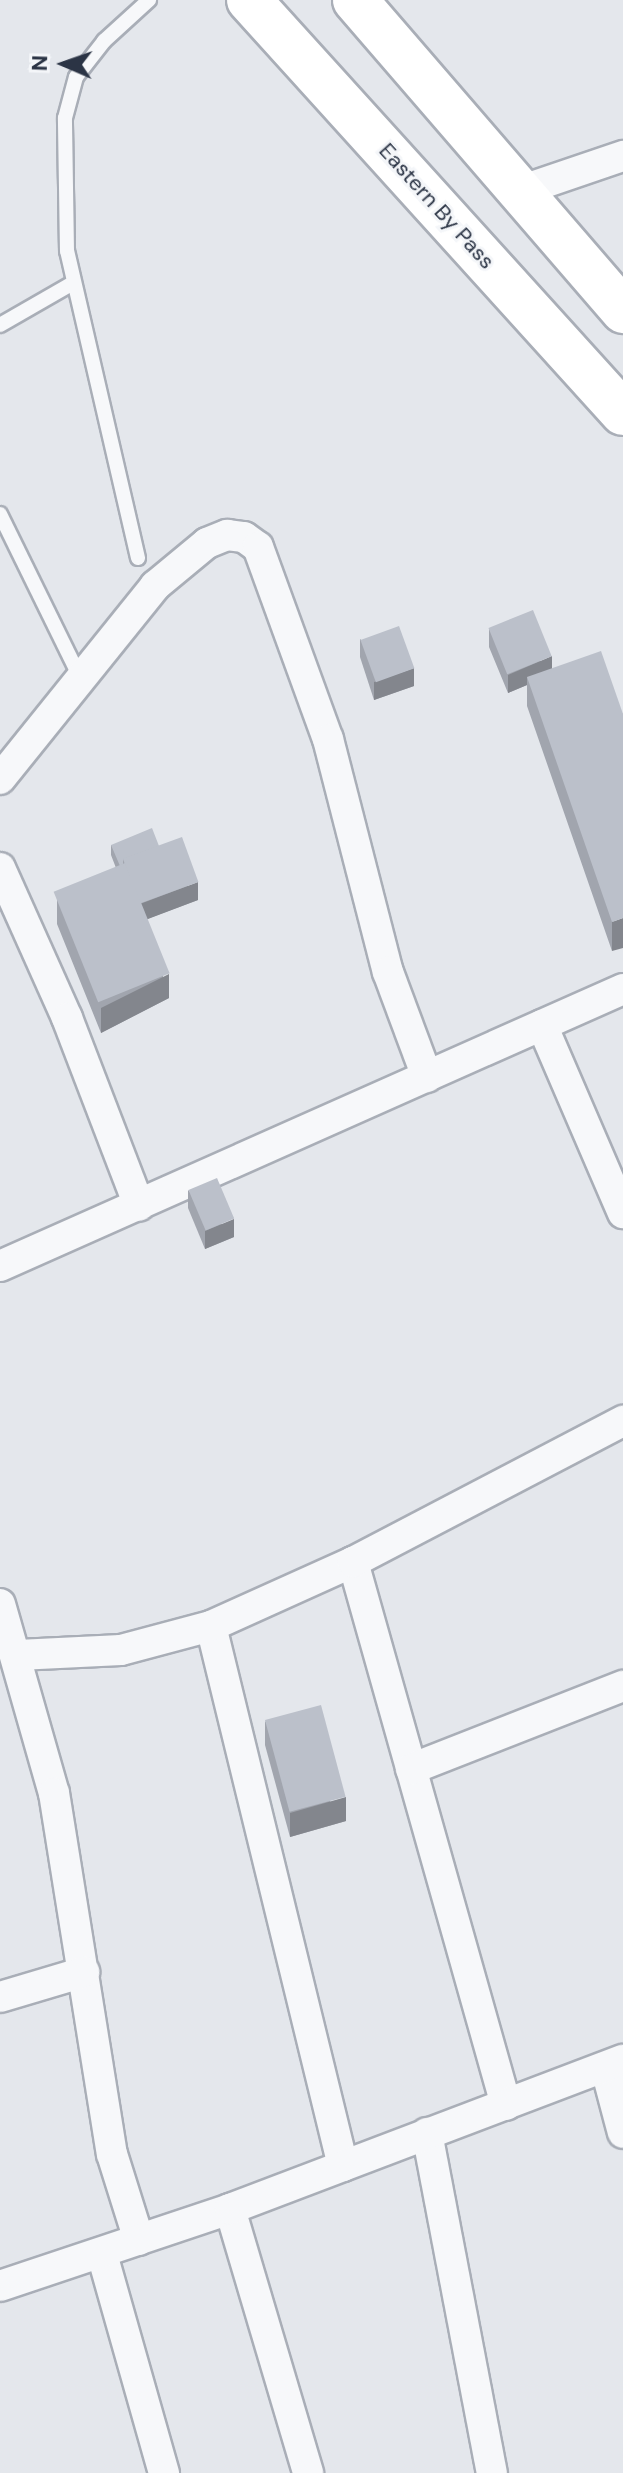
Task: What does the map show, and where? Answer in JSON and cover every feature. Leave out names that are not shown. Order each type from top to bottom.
[{"type":"main road","name":"Eastern By Pass","points":[[249,0],[623,413]]},
{"type":"main road","points":[[355,0],[623,311]]},
{"type":"street","points":[[520,191],[623,156]]},
{"type":"street","points":[[0,779],[79,675],[155,586],[207,543],[227,535],[244,537],[258,547],[328,739],[388,972],[427,1077]]},
{"type":"street","points":[[0,868],[67,1018],[139,1206]]},
{"type":"street","points":[[0,1266],[623,989]]},
{"type":"street","points":[[542,1025],[623,1213]]},
{"type":"street","points":[[18,1655],[121,1650],[211,1626],[353,1562],[623,1421]]},
{"type":"street","points":[[353,1562],[506,2105]]},
{"type":"street","points":[[2,1617],[18,1655],[54,1793],[112,2154],[139,2240]]},
{"type":"street","points":[[211,1626],[343,2166]]},
{"type":"street","points":[[411,1769],[623,1686]]},
{"type":"street","points":[[0,1997],[84,1972]]},
{"type":"street","points":[[0,2286],[230,2209],[615,2064],[623,2133]]},
{"type":"street","points":[[427,2133],[492,2473]]},
{"type":"street","points":[[230,2209],[308,2473]]},
{"type":"street","points":[[102,2254],[164,2473]]},
{"type":"lane","points":[[138,558],[67,251],[65,118],[76,77],[104,41],[149,0]]},
{"type":"lane","points":[[0,325],[73,283]]},
{"type":"lane","points":[[0,514],[79,675]]},
{"type":"building","points":[[533,610],[552,656],[507,674],[488,628]]},
{"type":"building","points":[[399,626],[414,668],[376,682],[360,640]]},
{"type":"building","points":[[601,651],[623,714],[623,918],[612,922],[527,677]]},
{"type":"building","points":[[152,828],[159,846],[123,859],[120,866],[111,845]]},
{"type":"building","points":[[182,837],[198,882],[139,904],[123,859]]},
{"type":"building","points":[[125,863],[170,973],[98,1002],[54,892]]},
{"type":"building","points":[[217,1178],[234,1219],[206,1231],[188,1190]]},
{"type":"building","points":[[321,1705],[346,1797],[290,1812],[265,1720]]}]
